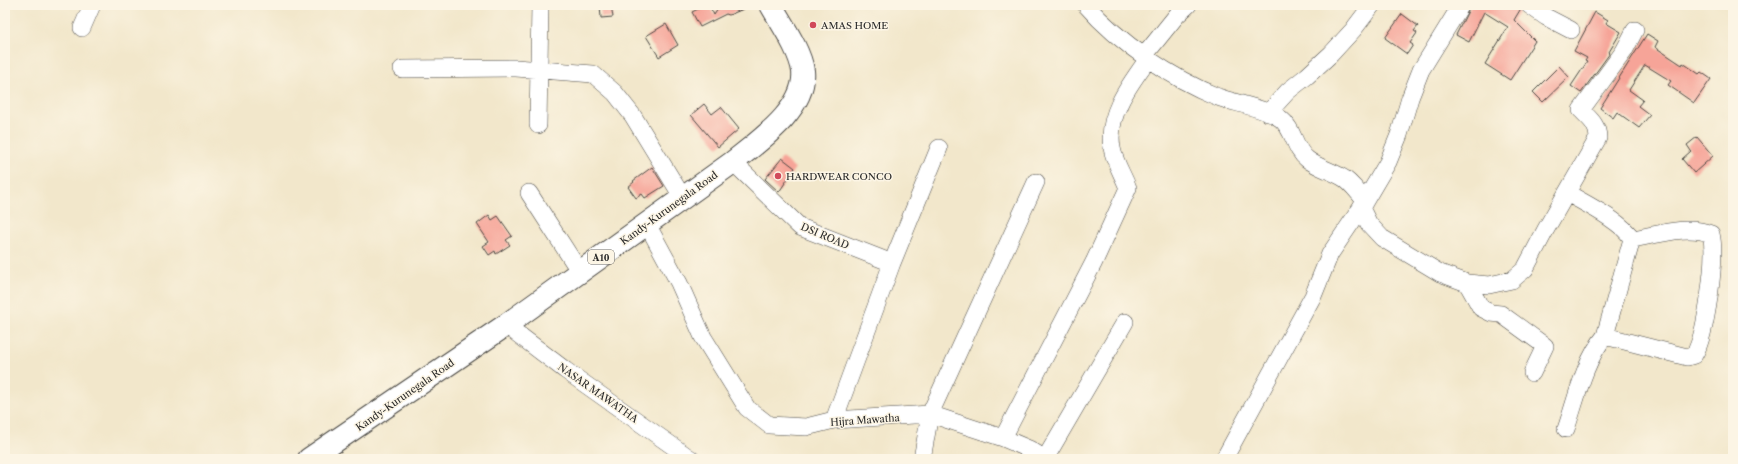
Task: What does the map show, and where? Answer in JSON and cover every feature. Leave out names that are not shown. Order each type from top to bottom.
[{"type":"highway","name":"Kandy-Kurunegala Road","points":[[320,456],[733,162],[759,141],[779,121],[794,105],[802,89],[802,70],[794,48],[771,5]]},
{"type":"street","points":[[82,28],[92,5]]},
{"type":"street","points":[[538,125],[540,5]]},
{"type":"street","points":[[1086,5],[1097,17],[1146,58],[1208,93],[1280,118],[1288,126],[1306,159],[1344,178],[1363,205],[1369,224],[1382,238],[1440,273],[1467,283],[1489,286],[1512,280],[1524,269],[1598,138],[1598,130],[1595,124],[1581,110],[1624,51],[1635,30]]},
{"type":"street","points":[[1002,438],[1094,262],[1128,188],[1112,148],[1111,126],[1126,89],[1177,15],[1188,5]]},
{"type":"street","points":[[1268,113],[1288,91],[1308,76],[1331,54],[1353,30],[1372,5]]},
{"type":"street","points":[[1224,459],[1313,296],[1330,254],[1363,205],[1388,162],[1399,135],[1410,98],[1421,70],[1460,5]]},
{"type":"street","points":[[1529,5],[1546,17],[1570,30]]},
{"type":"street","points":[[402,69],[516,68],[593,74],[615,93],[633,116],[683,198]]},
{"type":"street","points":[[834,420],[892,263],[939,148]]},
{"type":"street","name":"DSI ROAD","points":[[733,162],[800,227],[892,263]]},
{"type":"street","points":[[922,459],[930,414],[1036,182]]},
{"type":"street","points":[[529,193],[580,272]]},
{"type":"street","points":[[1566,429],[1586,369],[1596,348],[1605,336],[1632,239],[1630,233],[1604,214],[1567,193]]},
{"type":"street","name":"Hijra Mawatha","points":[[647,224],[679,283],[703,337],[747,408],[769,425],[806,427],[834,420],[930,414],[1002,438],[1029,449],[1045,459]]},
{"type":"street","points":[[1605,336],[1687,357],[1694,355],[1702,336],[1714,243],[1711,234],[1703,230],[1682,231],[1632,239]]},
{"type":"street","points":[[1467,283],[1481,308],[1491,313],[1501,314],[1545,346],[1532,373]]},
{"type":"street","points":[[1045,459],[1125,322]]},
{"type":"street","name":"NASAR MAWATHA","points":[[506,325],[565,370],[691,459]]},
{"type":"building","points":[[600,5],[611,5],[613,17],[601,18]]},
{"type":"building","points":[[709,5],[714,15],[718,9],[711,5],[753,5],[729,15],[726,14],[700,27],[692,12]]},
{"type":"building","points":[[1471,5],[1519,5],[1520,10],[1514,20],[1535,41],[1510,80],[1485,64],[1508,27],[1484,12],[1469,42],[1456,35]]},
{"type":"building","points":[[1595,12],[1608,20],[1606,23],[1621,32],[1609,52],[1610,53],[1581,93],[1571,86],[1587,62],[1585,61],[1587,58],[1574,51]]},
{"type":"building","points":[[1402,14],[1418,26],[1414,31],[1417,33],[1410,43],[1413,45],[1407,54],[1385,38]]},
{"type":"building","points":[[666,24],[678,45],[659,57],[646,36]]},
{"type":"building","points":[[1647,34],[1658,41],[1655,47],[1682,65],[1683,63],[1699,74],[1701,72],[1711,79],[1694,103],[1668,85],[1671,81],[1645,65],[1629,90],[1643,100],[1638,106],[1650,115],[1639,128],[1617,112],[1613,118],[1600,108]]},
{"type":"building","points":[[1559,66],[1569,77],[1543,102],[1533,92]]},
{"type":"building","points":[[704,104],[712,114],[721,107],[739,129],[718,147],[691,115]]},
{"type":"building","points":[[1697,137],[1713,156],[1694,173],[1682,159],[1691,151],[1687,145]]},
{"type":"building","name":"HARDWEAR CONCO","points":[[782,158],[795,168],[779,192],[765,179]]},
{"type":"building","points":[[652,167],[664,186],[645,198],[642,194],[636,198],[628,187],[634,182],[633,181]]},
{"type":"building","points":[[489,215],[492,220],[498,216],[512,236],[506,240],[510,245],[496,254],[495,251],[489,255],[483,246],[489,242],[477,224]]},
{"type":"place","name":"AMAS HOME","points":[[813,25]]},
{"type":"place","name":"HARDWEAR CONCO","points":[[778,176]]}]
